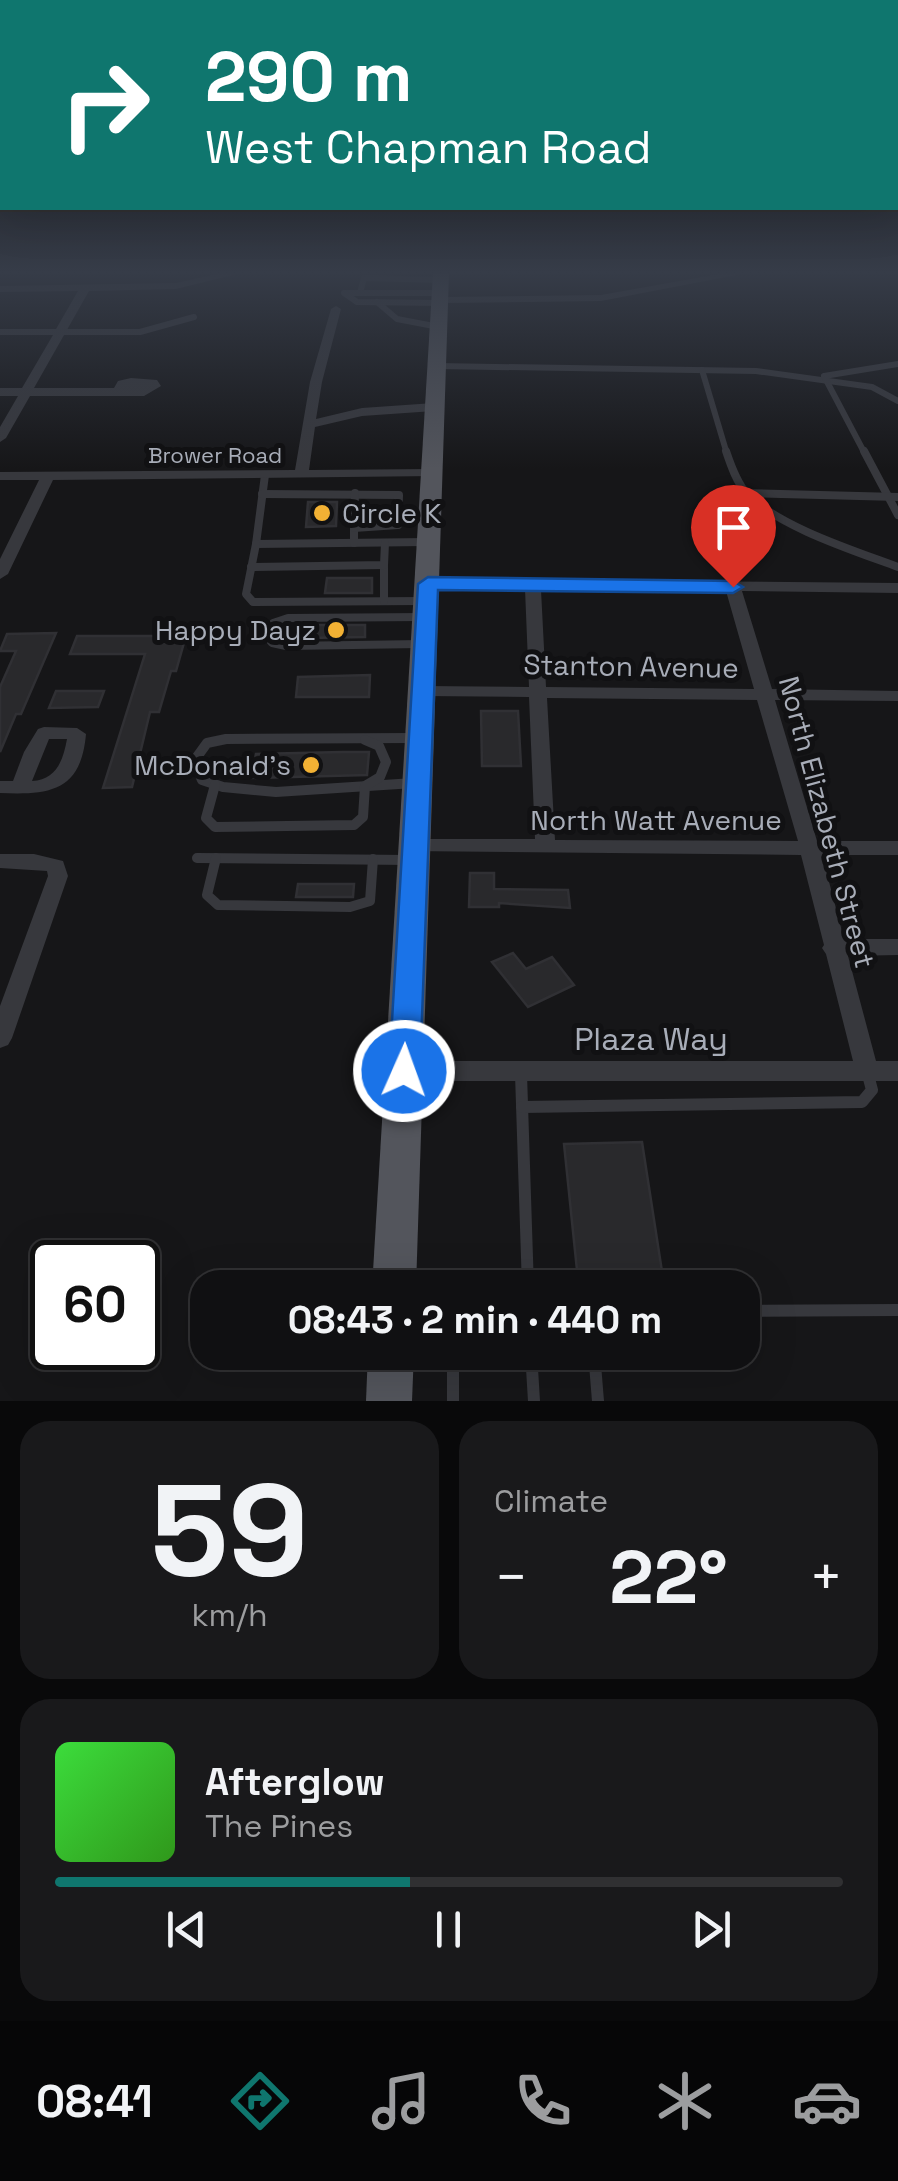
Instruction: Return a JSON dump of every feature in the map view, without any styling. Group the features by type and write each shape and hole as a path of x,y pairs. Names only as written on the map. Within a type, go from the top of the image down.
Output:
{"main road":[{"path":"395,1270 427,611 418,542 430,473 439,338"},
{"path":"389,1401 390,1370"}],"street":[{"path":"0,438 56,338"},
{"path":"301,475 308,425 329,338"},
{"path":"0,392 118,392"},
{"path":"308,425 371,411 434,407"},
{"name":"Brower Road","path":"0,476 430,473"},
{"path":"0,574 48,475"},
{"path":"533,585 545,847"},
{"path":"427,611 533,585 898,588"},
{"name":"North Elizabeth Street","path":"733,587 810,848 867,1071"},
{"name":"Stanton Avenue","path":"423,691 898,696"},
{"name":"North Watt Avenue","path":"414,853 545,847 898,848"},
{"path":"0,860 56,866 58,876 2,1029"},
{"path":"833,948 898,947"},
{"name":"Plaza Way","path":"404,1071 898,1071"}],"lane":[{"path":"824,376 898,364"},
{"path":"437,366 824,376 874,386 892,394 898,402"},
{"path":"702,370 746,493 764,507 898,567"},
{"path":"824,376 893,498 898,515"},
{"path":"266,475 247,597 268,603 384,602 427,611"},
{"path":"354,543 355,493"},
{"path":"746,493 893,498"},
{"path":"262,494 399,495 399,522 392,526 354,528"},
{"path":"392,526 418,542"},
{"path":"384,602 385,542"},
{"path":"256,544 418,542"},
{"path":"251,567 384,565"},
{"path":"427,611 286,646 266,636 274,623 288,618 427,611"},
{"path":"418,783 244,789 202,780 194,767 196,754 207,743 253,737 420,738"},
{"path":"356,738 379,746 386,758 380,777 366,786"},
{"path":"214,785 207,821 225,828 354,825 363,817 366,786"},
{"path":"197,858 374,860 414,853"},
{"path":"216,858 207,895 218,905 350,907 370,901 374,860"},
{"path":"521,1071 527,1270"},
{"path":"522,1107 862,1102 872,1090 867,1071"},
{"path":"760,1311 898,1310"},
{"path":"453,1370 453,1401"},
{"path":"532,1370 534,1401"},
{"path":"595,1370 598,1401"}],"building":[{"name":"Circle K","path":"308,502 337,502 336,526 306,527"},
{"path":"327,578 372,578 372,593 325,593"},
{"path":"308,625 365,625 365,637 307,638"},
{"path":"156,632 187,632 176,671 171,671 159,712 150,712 132,787 103,788 145,654 70,654 77,636 155,636"},
{"path":"56,633 0,752 0,687 16,651 0,651 7,634"},
{"path":"370,675 369,697 296,697 298,677"},
{"path":"56,691 104,691 98,707 49,708"},
{"path":"481,711 518,711 521,766 482,766"},
{"name":"McDonald's","path":"369,752 367,775 251,778 256,754"},
{"path":"470,873 494,873 494,889 568,890 570,908 499,903 499,907 469,907"},
{"path":"298,884 354,884 353,897 296,897"},
{"path":"513,953 526,969 552,957 574,985 528,1007 492,962"},
{"path":"642,1142 662,1270 577,1270 564,1144"}],"place":[{"name":"Circle K","path":"322,513"},
{"name":"Happy Dayz","path":"336,630"},
{"name":"McDonald's","path":"311,765"}],"route":[{"path":"404,1071 428,584 733,587"}]}
